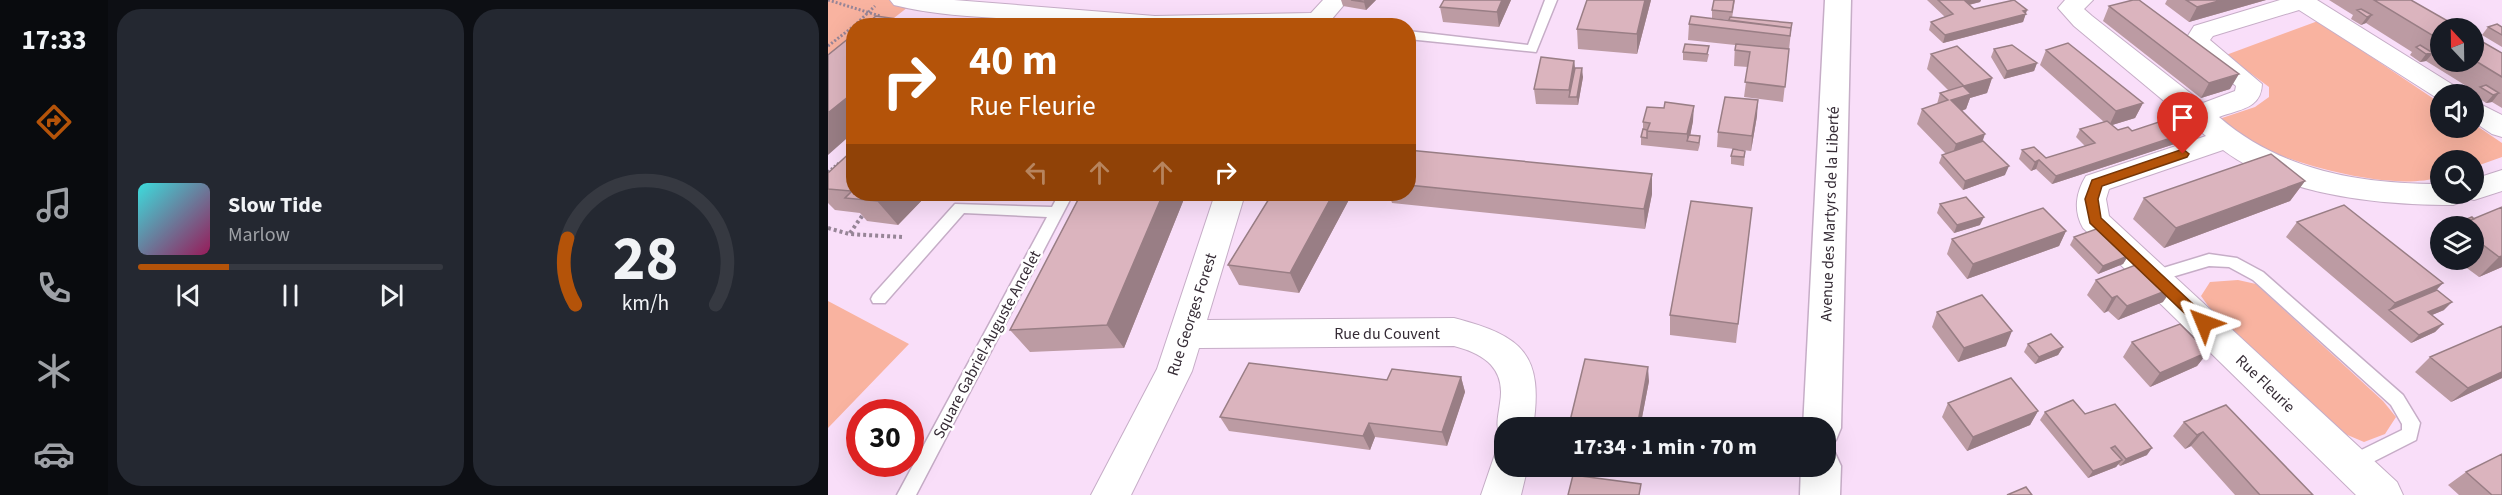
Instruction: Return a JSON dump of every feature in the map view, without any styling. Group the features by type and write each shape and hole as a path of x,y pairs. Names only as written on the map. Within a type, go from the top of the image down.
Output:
{"street":[{"path":"902,0 951,7 1030,5 1115,18"},
{"path":"1324,18 1336,0"},
{"name":"Avenue des Martyrs de la Liberté","path":"1822,417 1838,0"},
{"path":"2081,0 2070,8 2083,21 2200,114 2226,139 2261,160 2307,176 2356,188 2413,195 2430,195"},
{"path":"2200,114 2248,96 2249,84 2197,42 2203,31 2301,1 2433,84"},
{"path":"2484,116 2502,128"},
{"name":"Rue Fleurie","path":"2226,139 2096,183 2091,199 2094,219 2383,495"},
{"path":"2484,186 2502,180"},
{"name":"Rue Georges Forest","path":"1110,495 1174,371 1228,201"},
{"name":"Rue du Couvent","path":"1186,334 1454,332 1487,340 1506,353 1520,385 1516,417"},
{"path":"1501,495 1506,477"},
{"path":"1820,495 1821,477"}],"lane":[{"path":"1416,36 1532,49 1551,0"},
{"name":"Square Gabriel-Auguste Ancelet","path":"906,495 1062,201"},
{"path":"879,299 960,208 1056,212"},
{"path":"2155,276 2209,260 2232,262 2258,276 2397,400 2411,423 2409,434 2351,464"}],"path":[{"path":"862,18 881,0"},
{"path":"828,46 846,32"},
{"path":"828,172 845,158"},
{"path":"849,234 864,214"},
{"path":"828,228 849,234 932,239"}],"shaded area":[{"path":"828,0 917,0 894,18 846,18 846,58 828,72"},
{"path":"2318,21 2430,96 2430,138 2484,138 2484,131 2502,143 2502,157 2484,163 2484,150 2430,150 2430,179 2398,181 2347,175 2275,154 2242,137 2219,119 2255,107 2269,97 2269,87 2226,55"},
{"path":"2238,280 2256,284 2383,401 2396,417 2385,434 2364,442 2331,428 2214,314 2201,296 2210,282"},
{"path":"828,301 909,344 856,399 846,399 846,409 828,428"}],"building":[{"path":"1444,0 1502,0 1497,12 1440,7"},
{"path":"1587,0 1645,0 1637,34 1577,29"},
{"path":"1714,0 1734,0 1732,12 1712,10"},
{"path":"1938,0 1964,0 1974,9 2014,0 2027,10 2023,11 2026,14 1945,35 1931,22 1953,14"},
{"path":"2139,0 2239,74 2209,83 2109,6"},
{"path":"2186,0 2222,0 2197,7"},
{"path":"2374,0 2411,0 2442,18 2430,18 2430,34"},
{"path":"2361,9 2372,15 2367,17 2357,10"},
{"path":"1691,16 1791,28 1790,36 1689,24"},
{"path":"1730,17 1792,23 1791,28 1729,20"},
{"path":"2497,24 2502,27 2502,35 2488,27"},
{"path":"846,40 846,98 828,113 828,55"},
{"path":"2068,43 2143,103 2116,111 2046,50"},
{"path":"2484,43 2502,53 2502,77 2484,66"},
{"path":"1685,44 1709,46 1707,54 1683,52"},
{"path":"1736,44 1789,49 1785,87 1745,82 1750,52 1735,50"},
{"path":"2012,45 2037,63 2007,71 1994,49"},
{"path":"2420,45 2430,53 2426,54 2416,47"},
{"path":"1957,46 1992,78 1964,86 1931,54"},
{"path":"1541,57 1574,61 1569,90 1534,89"},
{"path":"1575,68 1582,68 1577,97 1569,97"},
{"path":"1963,86 1971,94 1951,100 1985,134 1956,144 1922,109 1948,100 1940,93"},
{"path":"2484,86 2499,93 2493,95 2484,89"},
{"path":"1725,97 1758,100 1752,136 1718,132"},
{"path":"1665,102 1694,106 1687,134 1647,131 1650,123 1643,122 1647,107 1664,108"},
{"path":"2177,116 2195,130 2056,176 2039,160 2035,162 2022,150 2034,147 2046,158 2095,143 2080,129 2107,121 2118,130 2128,127 2132,131"},
{"path":"1643,129 1647,130 1647,138 1641,137"},
{"path":"1689,135 1700,136 1699,143 1687,141"},
{"path":"1983,141 2009,166 1965,181 1942,155"},
{"path":"1733,149 1745,151 1744,157 1731,156"},
{"path":"1416,151 1652,174 1644,209 1416,186"},
{"path":"2271,154 2305,181 2176,228 2144,198"},
{"path":"846,156 846,190 828,189 828,173"},
{"path":"1966,197 1984,217 1957,225 1940,204"},
{"path":"1077,201 1160,201 1107,325 1010,330"},
{"path":"1268,201 1329,201 1290,273 1228,265"},
{"path":"1691,201 1752,208 1738,324 1670,315"},
{"path":"2344,205 2443,283 2395,303 2297,222"},
{"path":"2502,207 2502,256 2499,257 2484,246 2484,216 2480,216"},
{"path":"2043,208 2066,231 1973,264 1952,239"},
{"path":"2099,228 2128,256 2103,266 2074,237"},
{"path":"2146,261 2173,288 2127,306 2117,296 2112,298 2096,280"},
{"path":"2437,290 2452,302 2428,312 2443,324 2419,335 2389,310"},
{"path":"1982,295 2012,331 1964,348 1937,312"},
{"path":"2180,324 2208,352 2160,373 2132,342"},
{"path":"2502,326 2502,372 2468,388 2430,357"},
{"path":"2051,334 2063,347 2039,357 2028,344"},
{"path":"1585,359 1648,367 1639,417 1571,417"},
{"path":"1249,363 1387,380 1392,369 1461,377 1442,432 1369,423 1363,436 1220,417"},
{"path":"2011,378 2038,411 1973,437 1948,403"},
{"path":"2073,400 2085,414 2115,404 2152,448 2126,459 2115,446 2111,448 2122,460 2093,471 2045,412"},
{"path":"2226,405 2313,495 2260,495 2203,432 2197,435 2184,422"},
{"path":"2502,454 2502,495 2492,495 2466,472"},
{"path":"1572,477 1641,484 1639,495 1568,495"},
{"path":"2026,487 2032,495 2007,495"}],"route":[{"path":"2183,154 2096,183 2091,199 2094,219 2204,323"}]}
